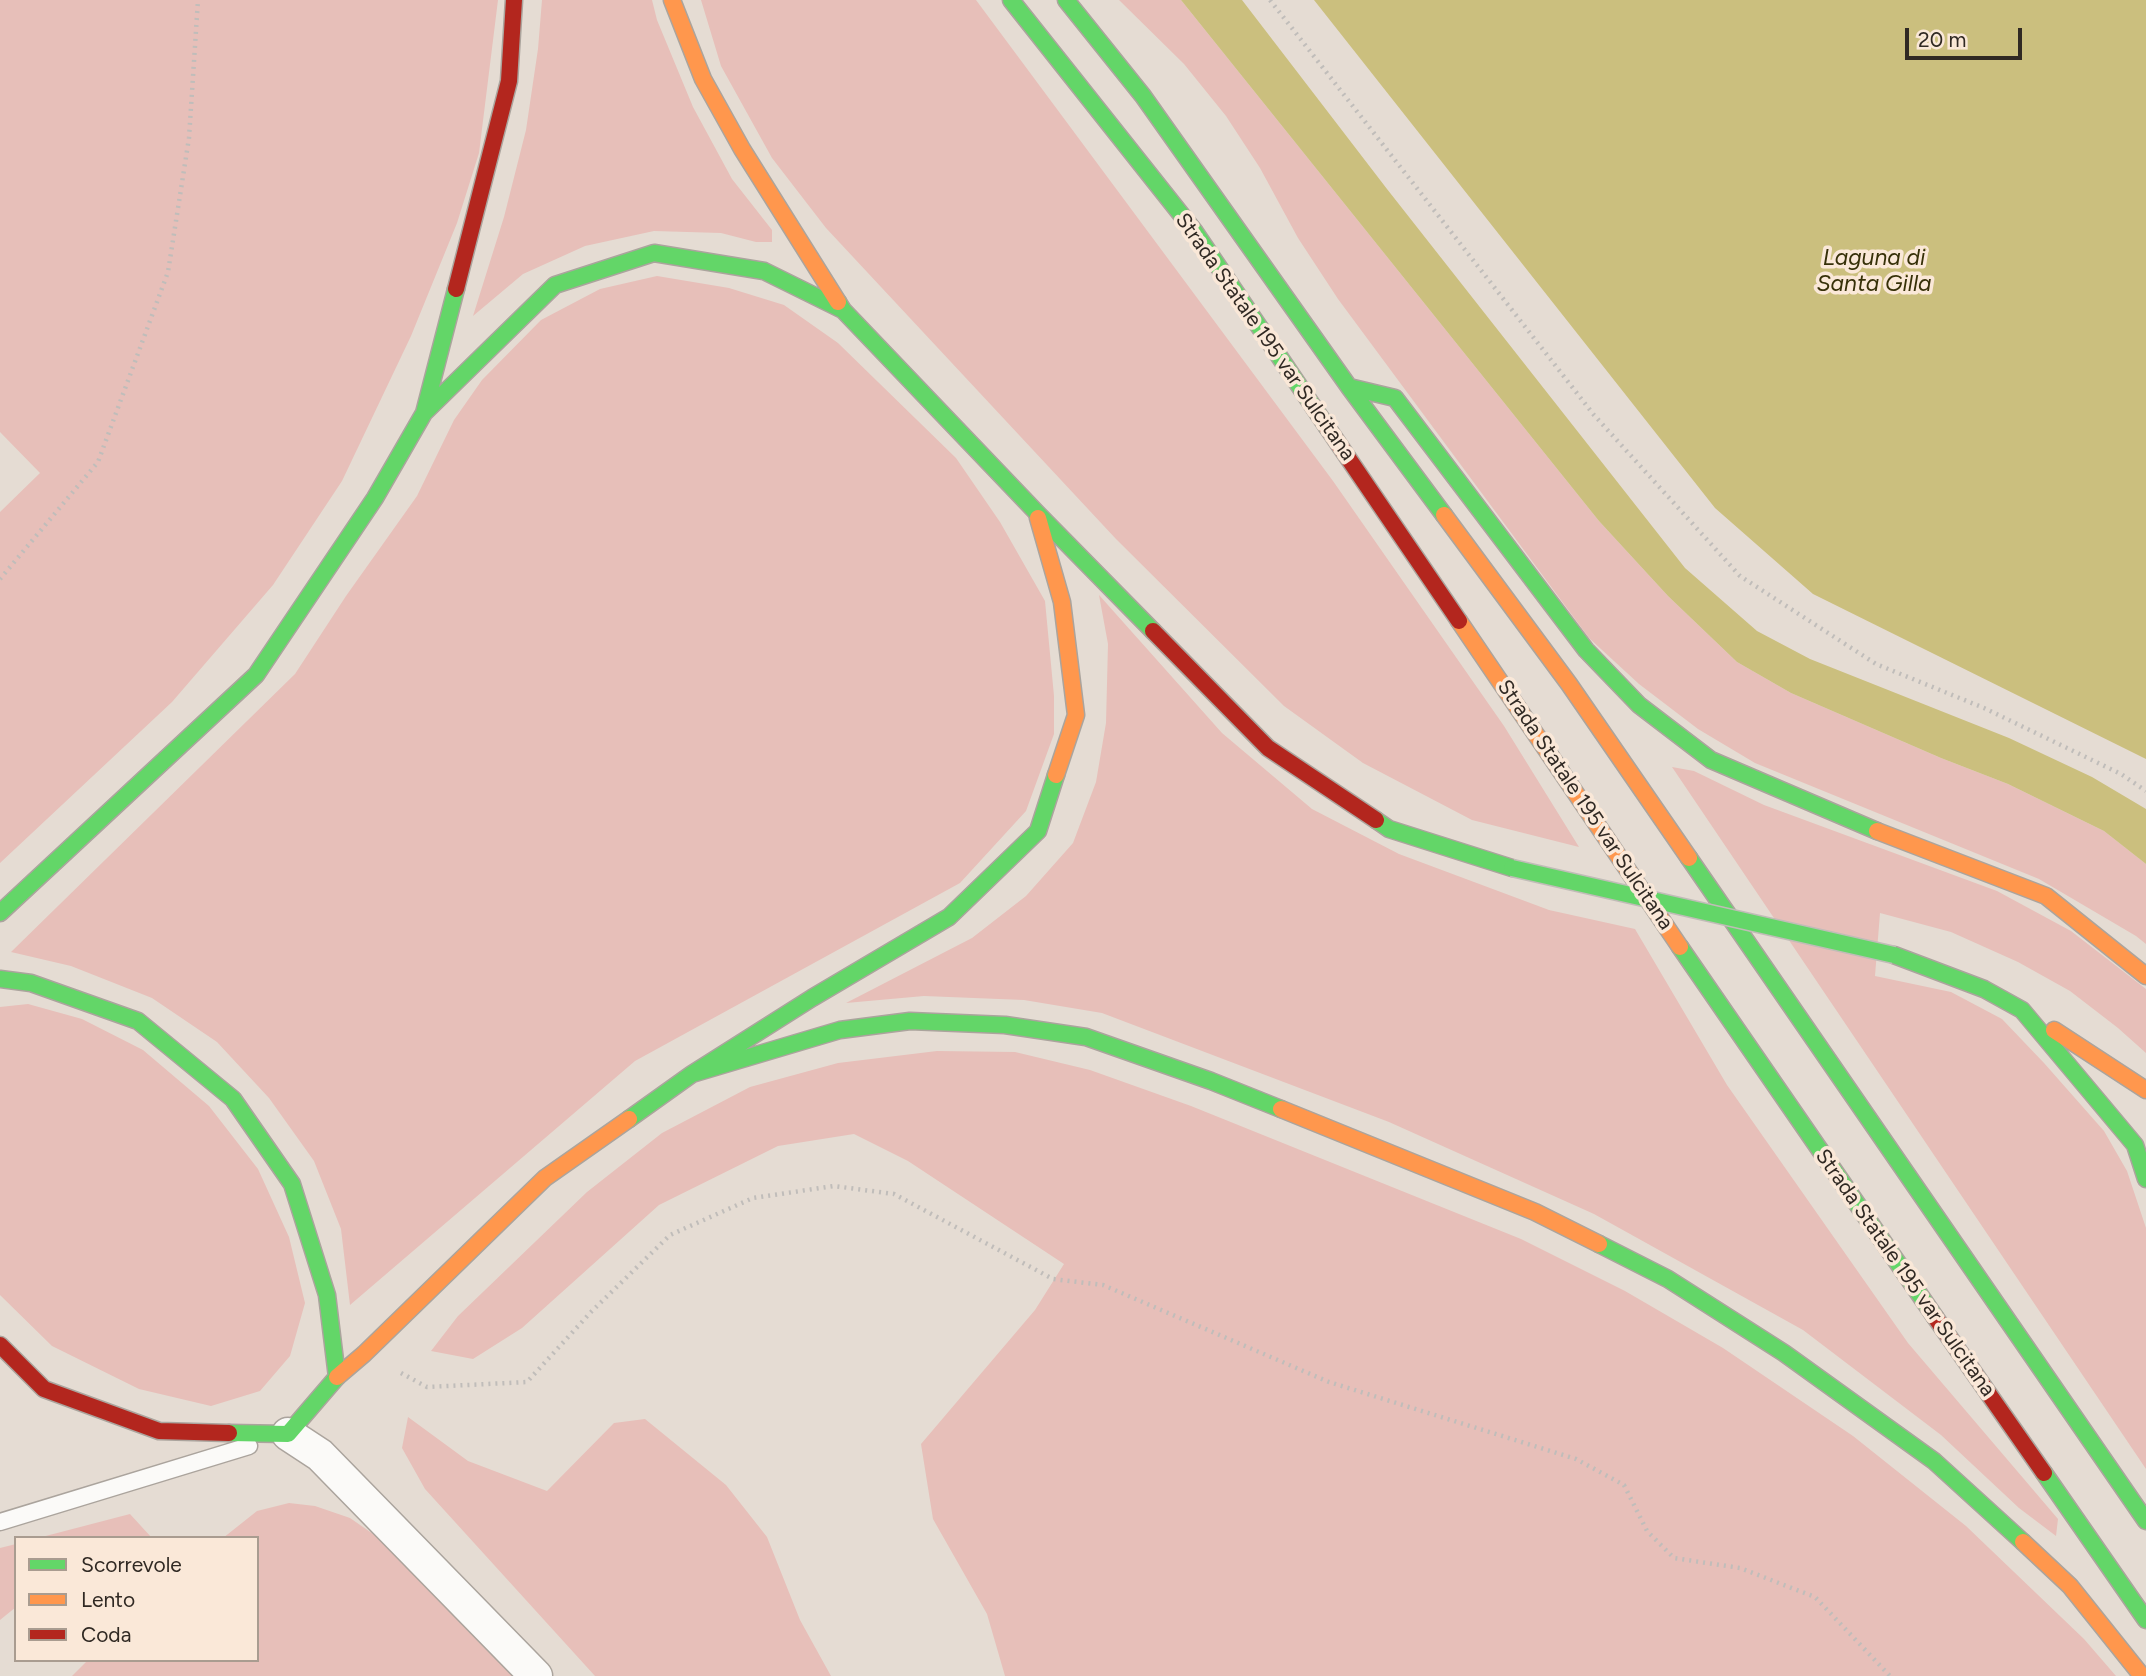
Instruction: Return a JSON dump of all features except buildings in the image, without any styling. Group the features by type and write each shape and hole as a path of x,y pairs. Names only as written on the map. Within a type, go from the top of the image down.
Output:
{"main road":[{"path":"0,913 256,675 375,498 424,413 509,81 514,0"},
{"path":"672,0 703,79 742,149 843,310 1037,513 1268,748 1389,829 1512,868 1894,955 1984,989 2022,1010 2146,1090"},
{"name":"Strada Statale 195 var Sulcitana","path":"1010,0 1195,232 1787,1104 2146,1620"},
{"name":"Strada Statale 195 var Sulcitana","path":"1066,0 1143,96 1349,387 1569,684 2146,1521"},
{"path":"424,413 555,285 654,254 764,271 843,310"},
{"path":"1349,387 1395,398 1586,650 1639,705 1711,760 1875,830 2046,896 2146,976"},
{"path":"0,1345 44,1389 159,1431 288,1434 337,1377 545,1178 692,1074 812,998 949,917 1038,831 1076,715 1062,602 1037,513"},
{"path":"0,979 31,983 138,1021 233,1099 292,1184 327,1295 337,1377"},
{"path":"2022,1010 2134,1145 2146,1178"},
{"path":"692,1074 840,1030 911,1021 1005,1025 1086,1037 1211,1081 1535,1212 1668,1279 1784,1353 1934,1461 2070,1586 2143,1676"}],"street":[{"path":"288,1434 320,1455 536,1676"}],"lane":[{"path":"0,1522 288,1434"}],"path":[{"path":"0,579 98,462 167,272 189,138 198,0"},
{"path":"1270,0 1594,415 1740,576 1876,664 1984,708 2121,774 2146,791"},
{"path":"364,1354 427,1387 527,1382 591,1312 670,1235 753,1198 834,1186 894,1194 1053,1279 1103,1285 1329,1382 1576,1459 1624,1485 1647,1531 1674,1558 1740,1568 1815,1597 1890,1676"}],"shaded area":[{"path":"0,0 498,0 479,153 457,223 411,336 342,481 273,585 172,702 0,863 0,512 40,473 0,432"},
{"path":"542,0 652,0 657,20 693,107 732,179 772,230 772,242 756,242 721,233 654,231 585,246 523,274 473,316 504,217 526,130"},
{"path":"701,0 976,0 1333,481 1504,726 1579,847 1472,820 1363,763 1284,706 1116,539 826,228 772,158 721,66"},
{"path":"1119,0 1181,0 1599,521 1668,596 1737,662 1791,693 2008,784 2104,831 2146,864 2146,944 2039,879 1755,763 1698,729 1639,684 1589,638 1338,299 1298,238 1260,168 1226,116 1184,64"},
{"path":"657,276 729,288 784,305 838,343 956,458 1000,522 1045,601 1054,696 1054,734 1026,811 960,883 635,1061 350,1305 341,1229 314,1161 269,1098 217,1042 152,998 71,966 11,952 295,674 417,496 454,420 482,380 541,320 600,289"},
{"path":"1099,595 1222,733 1312,809 1399,854 1549,910 1635,929 1727,1085 1908,1343 2058,1519 2056,1536 2019,1508 1941,1435 1803,1330 1594,1214 1389,1122 1102,1013 1024,1000 924,996 846,1003 972,938 1026,896 1073,843 1096,782 1106,723 1108,644"},
{"path":"1672,767 1694,771 1764,805 1997,891 2071,931 2146,989 2146,1053 2070,991 2018,962 1951,932 1880,913 1875,976 1951,992 2002,1019 2104,1131 2127,1171 2146,1228 2146,1469"},
{"path":"28,1004 82,1019 143,1050 209,1106 258,1169 289,1237 305,1303 290,1356 260,1391 211,1406 139,1389 52,1346 0,1295 0,1007"},
{"path":"937,1051 1015,1052 1090,1070 1191,1106 1521,1239 1625,1291 1723,1348 1853,1436 1966,1526 2084,1639 2116,1676 1005,1676 987,1614 933,1519 921,1444 1035,1310 1064,1264 908,1161 854,1134 778,1146 659,1205 522,1328 473,1359 431,1351 458,1316 587,1192 662,1133 750,1087 838,1063"},
{"path":"408,1417 468,1461 547,1491 614,1423 645,1419 726,1485 767,1537 800,1620 831,1676 595,1676 425,1489 402,1448"},
{"path":"289,1503 315,1506 350,1518 376,1536 517,1676 72,1676 86,1662 259,1662 259,1536 226,1536 257,1511"},
{"path":"130,1514 150,1536 46,1536"},
{"path":"14,1544 14,1609 0,1620 0,1548"}],"water":[{"path":"1181,0 1242,0 1685,568 1757,631 1810,659 2009,738 2092,777 2146,809 2146,864 2104,831 2008,784 1791,693 1737,662 1668,596 1599,521"},
{"name":"Laguna di Santa Gilla","path":"1314,0 2146,0 2146,759 1813,594 1715,508"}],"traffic: fast":[{"path":"1011,0 1195,232 1327,427"},
{"path":"1066,0 1143,96 1349,387 1444,515"},
{"path":"424,413 555,285 654,253 764,271 843,310"},
{"path":"0,913 256,675 375,498 424,413 456,289"},
{"path":"838,302 1037,513 1153,631"},
{"path":"1349,387 1395,398 1586,650 1639,705 1711,760 1877,831"},
{"path":"629,1119 692,1074 812,998 949,917 1038,831 1056,775"},
{"path":"1376,820 1389,829 1512,868"},
{"path":"1689,858 2146,1521"},
{"path":"1512,868 1894,955"},
{"path":"1680,947 1935,1317"},
{"path":"1894,955 1984,989 2022,1010 2135,1145 2146,1179"},
{"path":"0,979 31,983 138,1021 233,1099 292,1184 327,1295 337,1377 288,1434 229,1433"},
{"path":"692,1074 840,1030 910,1021 1005,1025 1086,1037 1281,1109"},
{"path":"1599,1244 1668,1279 1784,1353 1934,1461 2023,1542"},
{"path":"2044,1473 2146,1620"}],"traffic: slow":[{"path":"672,0 703,79 742,149 838,302"},
{"path":"1444,515 1569,684 1689,858"},
{"path":"1038,518 1062,602 1076,715 1056,775"},
{"path":"1459,621 1680,947"},
{"path":"1877,831 2046,896 2146,976"},
{"path":"2054,1030 2146,1090"},
{"path":"1281,1109 1535,1212 1599,1244"},
{"path":"337,1377 545,1178 629,1119"},
{"path":"2023,1542 2070,1586 2142,1676"}],"traffic: jam":[{"path":"456,289 509,81 514,0"},
{"path":"1327,427 1459,621"},
{"path":"1153,631 1268,748 1376,820"},
{"path":"1935,1317 2044,1473"},
{"path":"0,1345 44,1389 159,1431 229,1433"}]}
